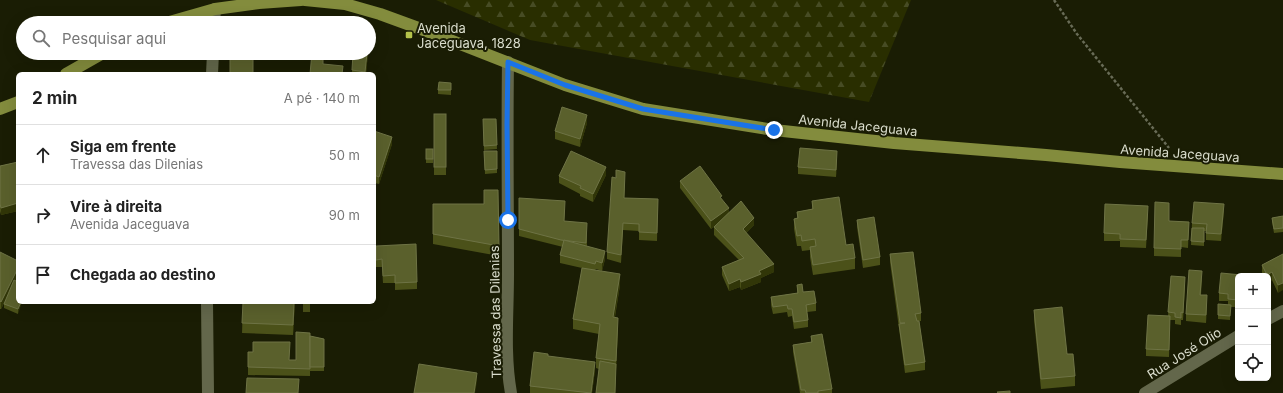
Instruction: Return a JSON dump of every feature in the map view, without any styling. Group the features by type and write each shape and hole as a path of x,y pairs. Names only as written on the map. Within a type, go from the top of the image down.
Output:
{"main road":[{"path":"190,16 215,9 259,3 301,0"},
{"name":"Avenida Jaceguava","path":"305,0 345,4 380,14 565,85 643,109 774,130 894,143 1283,174"},
{"path":"70,72 91,60"},
{"path":"0,109 16,103"}],"street":[{"path":"214,16 215,9"},
{"path":"212,72 213,60"},
{"name":"Travessa das Dilenias","path":"508,62 507,366 512,393"},
{"path":"207,304 208,393"},
{"path":"1271,317 1283,311"},
{"name":"Rua José Olio","path":"1145,393 1235,338"}],"path":[{"path":"1054,0 1077,34 1184,167"}],"green space":[{"path":"436,0 911,0 869,102 530,40"}],"building":[{"path":"230,60 253,60 253,72 230,72"},
{"path":"311,60 323,60 323,64 343,66 342,72 310,72"},
{"path":"353,60 366,60 365,72 352,70"},
{"path":"439,82 451,83 451,90 438,90"},
{"path":"562,107 587,115 580,139 555,131"},
{"path":"434,114 446,114 446,167 434,167"},
{"path":"483,119 496,119 497,145 484,146"},
{"path":"376,132 392,137 379,177 376,176"},
{"path":"800,148 837,151 836,170 798,167"},
{"path":"426,149 433,149 433,159 426,159"},
{"path":"484,151 497,151 497,169 485,170"},
{"path":"571,151 606,167 593,194 580,188 581,186 559,176"},
{"path":"16,162 16,204 1,208 0,204 0,166"},
{"path":"700,166 729,208 711,221 680,181"},
{"path":"616,170 625,172 624,198 658,199 657,233 639,232 639,224 623,223 621,255 607,252 612,177 616,178"},
{"path":"484,190 498,190 499,246 433,234 433,204 484,204"},
{"path":"839,197 846,245 853,244 855,258 813,265 810,247 816,246 815,239 802,241 801,235 797,236 794,219 798,218 797,212 813,209 812,201"},
{"path":"519,198 565,201 564,221 587,223 586,243 561,240 519,229"},
{"path":"741,201 754,218 743,229 774,264 759,271 761,274 741,282 740,279 729,284 722,267 744,258 714,227"},
{"path":"1155,202 1169,203 1169,221 1189,222 1188,240 1181,240 1181,249 1154,248"},
{"path":"1194,202 1224,204 1221,234 1206,233 1207,224 1192,223"},
{"path":"1105,204 1148,206 1146,240 1120,239 1120,234 1104,233"},
{"path":"1283,216 1283,228 1274,229 1272,218"},
{"path":"874,217 880,257 863,260 857,220"},
{"path":"1192,228 1204,228 1204,242 1191,241"},
{"path":"564,240 605,251 602,263 596,261 595,264 560,255"},
{"path":"416,244 417,282 395,283 395,275 383,276 382,259 376,260 376,246"},
{"path":"0,252 16,260 16,272 1,302"},
{"path":"913,252 921,313 915,314 917,321 919,321 925,362 905,365 899,324 905,323 900,323 890,254"},
{"path":"1283,254 1283,283 1278,285 1272,272 1266,273 1262,265"},
{"path":"582,268 620,274 613,317 618,318 616,361 596,358 600,324 573,319"},
{"path":"1189,270 1202,271 1200,295 1207,295 1206,315 1186,314"},
{"path":"1221,273 1235,274 1235,300 1228,299 1228,294 1219,293"},
{"path":"1171,276 1185,277 1183,313 1181,312 1181,318 1175,317 1175,313 1168,312"},
{"path":"14,280 16,281 16,304 20,304 18,309 4,304"},
{"path":"802,284 803,292 814,291 816,303 806,305 808,320 794,322 792,309 788,309 787,305 773,307 771,297 798,293 797,285"},
{"path":"243,304 294,304 293,325 242,323"},
{"path":"1218,304 1231,305 1230,316 1218,315"},
{"path":"1062,307 1067,354 1073,354 1075,376 1041,379 1034,310"},
{"path":"1148,315 1170,316 1169,350 1146,349"},
{"path":"296,332 310,333 310,369 248,367 248,352 253,352 253,342 290,342 289,360 296,360"},
{"path":"822,334 832,389 818,391 818,393 806,393 805,390 801,390 793,345 812,342 811,336"},
{"path":"310,336 324,339 324,367 310,367"},
{"path":"534,352 548,354 548,356 595,362 591,393 530,386"},
{"path":"600,361 616,364 615,393 596,393"},
{"path":"419,364 477,373 474,393 414,393"},
{"path":"247,378 299,379 298,393 246,393"},
{"path":"1010,391 1010,393 997,392"}],"place":[{"name":"Avenida Jaceguava, 1828","path":"409,35"}],"route":[{"path":"508,220 508,62 565,85 643,109 774,130"}]}
